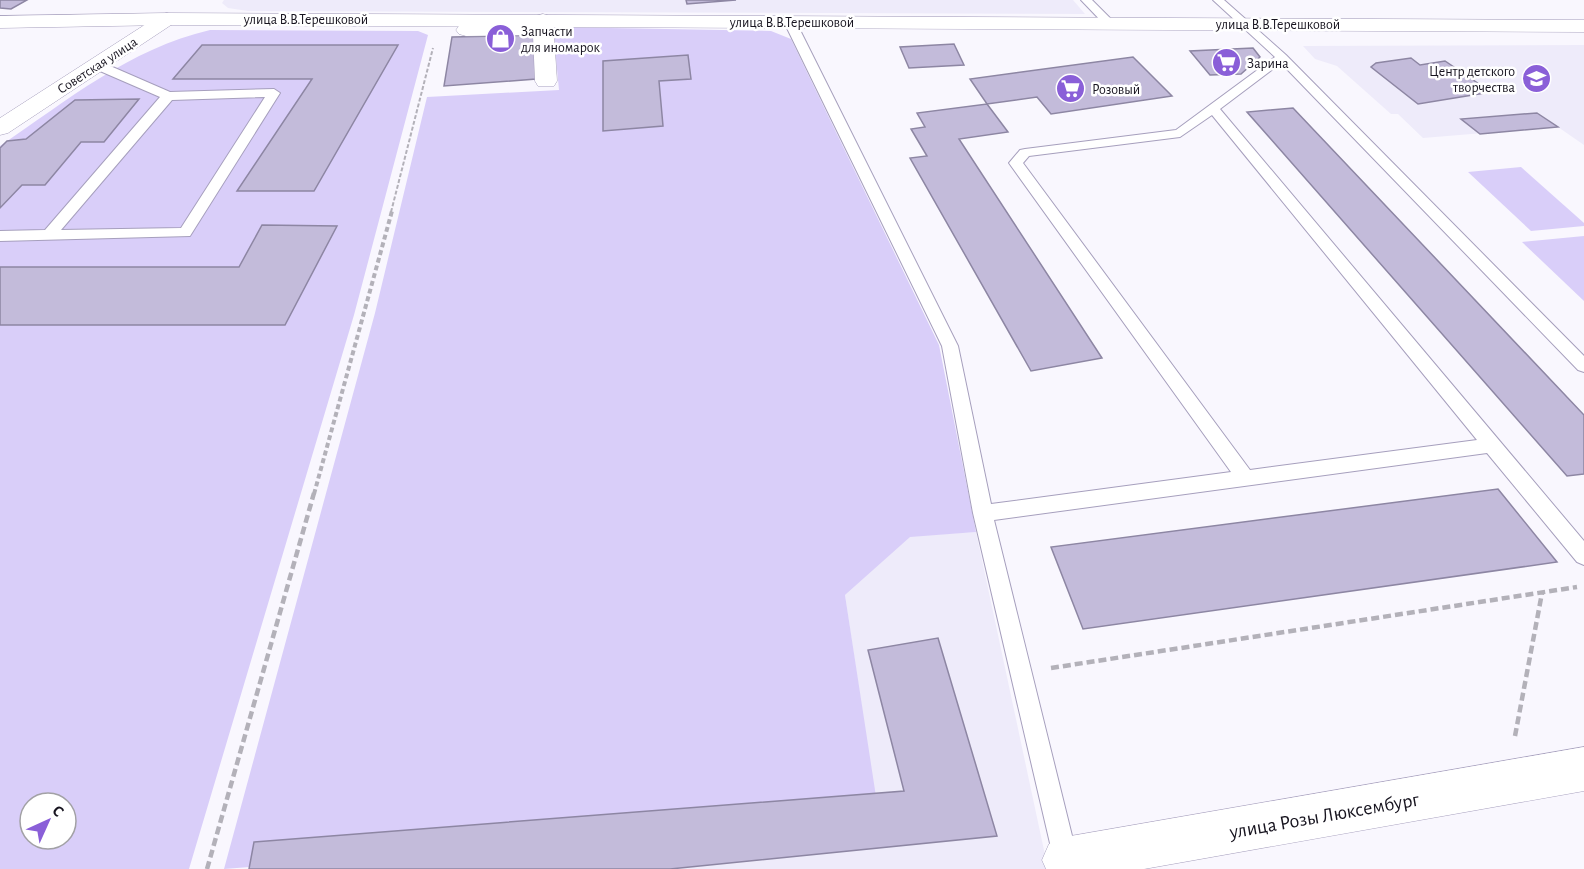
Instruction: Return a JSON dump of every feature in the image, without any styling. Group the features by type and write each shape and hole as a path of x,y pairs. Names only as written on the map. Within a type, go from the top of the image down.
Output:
{"street":[{"name":"Советская улица","path":"0,128 194,0"},
{"name":"улица В.В.Терешковой","path":"0,22 167,19 440,19 543,25 790,22 1584,26"},
{"path":"466,30 543,25 546,81"},
{"name":"улица Розы Люксембург","path":"1065,860 1584,770"}],"lane":[{"path":"1086,0 1109,23"},
{"path":"1218,0 1282,57 1584,366"},
{"path":"790,22 950,346 983,513 1065,860"},
{"path":"1245,477 1016,163 1025,153 1180,133 1282,57"},
{"path":"0,236 185,233 274,93 168,96 97,65"},
{"path":"49,235 168,96"},
{"path":"1212,108 1584,556"},
{"path":"983,513 1492,445"}],"path":[{"path":"207,869 365,315 440,19"},
{"path":"1021,672 1584,586"},
{"path":"1506,783 1542,593"}],"shaded area":[{"path":"224,0 1073,0 1085,14 248,11 228,8 222,3"},
{"path":"553,27 771,31 791,39 939,345 976,532 910,537 845,595 879,816 224,869 375,313 427,97 559,90"},
{"path":"210,30 418,31 428,35 354,315 189,869 0,869 0,146 100,78 153,50"},
{"path":"1584,45 1584,145 1558,127 1423,138 1398,114 1391,114 1337,66 1315,59 1303,46"},
{"path":"1521,167 1584,223 1584,226 1531,231 1468,172"},
{"path":"1584,236 1584,301 1522,242"},
{"path":"976,532 1048,869 243,869 878,816 845,595 910,536"}],"building":[{"path":"0,0 27,0 11,9 0,8"},
{"path":"686,0 736,0 687,4"},
{"path":"537,35 536,79 444,86 452,37"},
{"path":"954,44 964,65 909,68 900,47"},
{"path":"202,45 398,45 314,191 237,191 312,79 173,79"},
{"name":"Зарина","path":"1253,48 1260,57 1241,74 1210,75 1190,51"},
{"path":"688,55 691,79 659,81 663,126 603,131 603,61"},
{"name":"Розовый","path":"1133,57 1172,96 1051,114 1037,97 987,104 970,79"},
{"path":"1411,58 1420,65 1445,61 1491,92 1418,104 1371,67 1376,63"},
{"path":"139,99 104,142 81,142 45,185 22,185 0,208 0,148 7,141 26,139 75,100"},
{"path":"987,104 1008,132 959,139 1102,358 1031,371 910,158 927,156 911,129 925,127 917,113"},
{"path":"1293,108 1584,415 1584,474 1567,476 1247,112"},
{"path":"1537,113 1558,127 1480,134 1461,119"},
{"path":"262,225 337,226 285,325 0,325 0,267 239,267"},
{"path":"1498,489 1557,562 1083,629 1051,547"},
{"path":"938,638 997,836 670,869 249,869 254,842 904,791 868,650"}],"place":[{"name":"Запчасти для иномарок","path":"500,39"},
{"name":"Зарина","path":"1226,63"},
{"name":"Центр детского творчества","path":"1536,79"},
{"name":"Розовый","path":"1071,89"}]}
